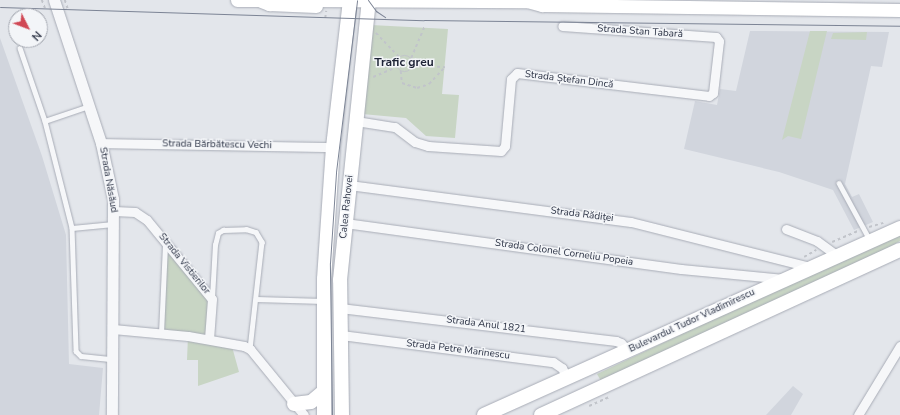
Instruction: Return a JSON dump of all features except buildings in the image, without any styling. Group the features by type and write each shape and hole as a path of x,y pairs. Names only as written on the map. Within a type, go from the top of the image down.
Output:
{"main road":[{"path":"237,0 262,0 269,4 369,3 527,9 542,5 900,10"},
{"path":"307,0 350,3"},
{"path":"882,10 900,0"},
{"name":"Calea Rahovei","path":"324,415 323,301 333,147 350,3"},
{"name":"Calea Rahovei","path":"342,415 340,308 345,223 369,3"},
{"name":"Bulevardul Tudor Vladimirescu","path":"484,415 787,277 900,228"},
{"path":"542,415 900,250"},
{"path":"589,368 598,388"},
{"path":"294,404 311,402 324,391"}],"street":[{"name":"Strada Năsăud","path":"54,0 101,143 114,211 112,415"},
{"name":"Strada Stan Tabară","path":"562,26 718,39 712,95"},
{"name":"Strada Ștefan Dincă","path":"356,121 395,127 415,142 428,146 501,150 505,146 511,79 517,74 712,95"},
{"name":"Strada Bărbătescu Vechi","path":"101,143 333,147"},
{"name":"Strada Rădiței","path":"349,185 631,222 810,267"},
{"name":"Strada Vistierilor","path":"114,211 130,211 141,215 165,240 212,299 209,339"},
{"name":"Strada Colonel Corneliu Popeia","path":"345,223 681,269 755,276 787,277"},
{"path":"786,229 817,241 836,255"},
{"path":"787,277 794,267 789,261"},
{"path":"755,276 762,284 757,291"},
{"name":"Strada Anul 1821","path":"340,308 616,341 621,342 627,350"},
{"path":"113,329 161,332 209,339 250,349 304,415"},
{"name":"Strada Petre Marinescu","path":"341,335 553,362 562,368 567,378"},
{"path":"858,415 900,346"}],"lane":[{"path":"20,48 45,121 72,228 76,351 81,356 113,360"},
{"path":"45,121 89,106"},
{"path":"839,184 870,240"},
{"path":"72,228 114,224"},
{"path":"212,299 216,238 223,230 246,229 256,232 262,242 250,349"},
{"path":"161,332 165,240"},
{"path":"256,299 323,301"}],"path":[{"path":"42,0 46,8"},
{"path":"65,0 68,9"},
{"path":"401,71 408,71 412,65 410,58 424,27"},
{"path":"365,34 375,31 400,58"},
{"path":"400,58 405,56 410,58"},
{"path":"372,77 397,66 400,58"},
{"path":"397,66 401,71 402,84 416,88 429,84 445,67 412,65"}],"shaded area":[{"path":"750,31 889,32 882,67 871,66 845,184 852,197 859,194 873,222 854,230 833,190 779,172 684,149 695,101 717,105 720,89 736,91"},
{"path":"0,38 42,156 66,235 69,364 103,368 99,415 0,415"},
{"path":"793,386 803,394 791,415 766,415"}],"green space":[{"path":"371,25 448,29 442,94 459,95 455,138 426,136 406,118 362,114"},
{"path":"810,31 827,31 801,139 788,136 782,140"},
{"path":"867,32 866,40 831,39 833,33"},
{"path":"900,235 900,241 885,250 601,381 597,374 760,297"},
{"path":"165,241 212,299 209,338 231,343 239,372 198,386 198,360 187,360 188,336 161,333"}],"tram line":[{"path":"332,415 330,263 336,172 357,0"},
{"path":"368,0 376,11 385,17"},
{"path":"0,7 424,20 900,26"}],"district":[{"name":"Trafic greu","path":"404,63"}]}
